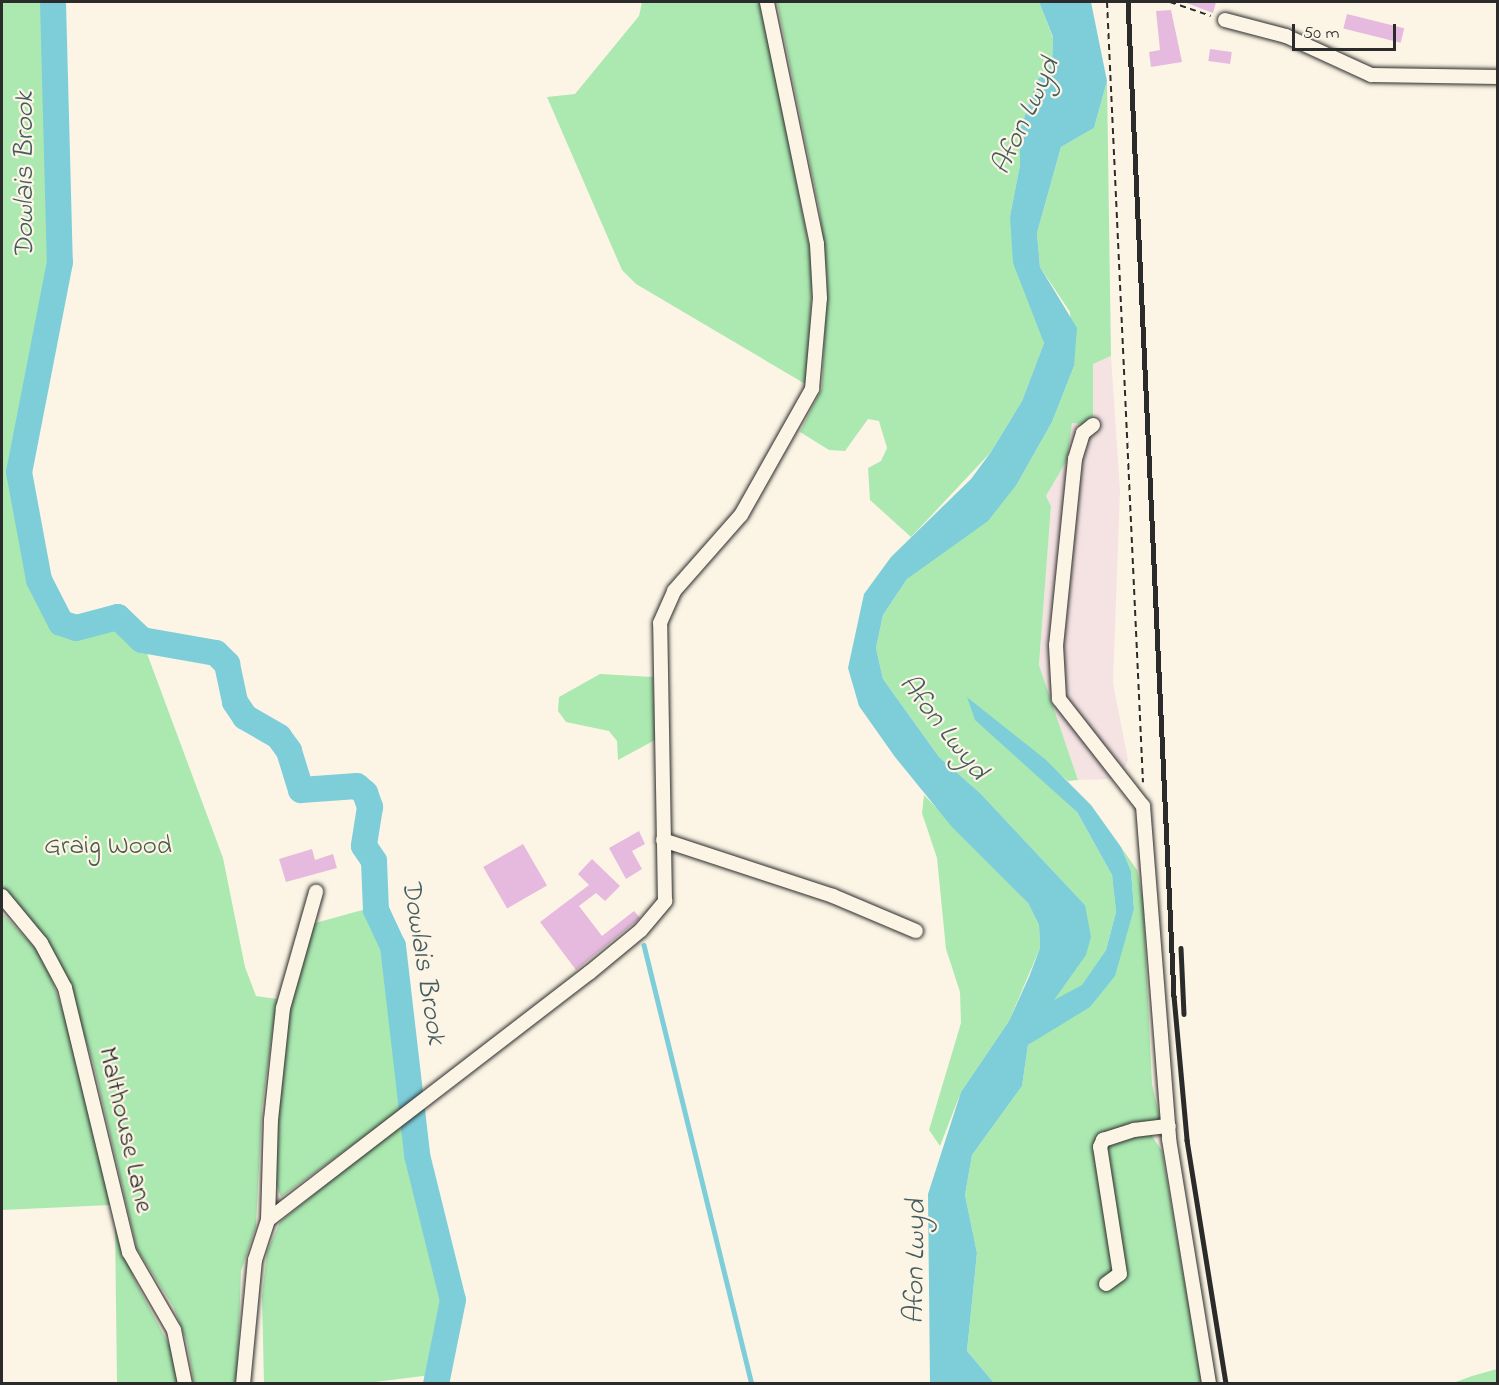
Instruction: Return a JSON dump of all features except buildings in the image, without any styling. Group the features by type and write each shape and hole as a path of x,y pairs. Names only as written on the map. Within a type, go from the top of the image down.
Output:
{"street":[{"path":"268,1220 403,1117 657,914 665,901 659,653 666,605 741,515 812,389 820,298 817,244 767,2"},
{"path":"1226,20 1286,36 1371,75 1497,77"},
{"path":"1093,425 1083,433 1075,459 1056,645 1059,699 1143,806 1169,1126 1209,1383"},
{"path":"663,840 833,896 916,931"},
{"path":"243,1383 255,1260 268,1220 271,1120 283,1008 316,892"},
{"name":"Malthouse Lane","path":"2,896 41,943 64,988 129,1252 174,1330 185,1383"},
{"path":"1106,1284 1120,1274 1100,1147 1103,1140 1134,1130 1169,1126"}],"path":[{"path":"1107,2 1143,806"},
{"path":"1170,2 1226,20"}],"shaded area":[{"path":"1111,356 1120,491 1113,683 1128,760 1121,775 1112,779 1078,780 1039,665 1051,506 1046,496 1067,460 1072,423 1093,425 1093,364"}],"green space":[{"name":"Graig Wood","path":"2,2 53,2 57,20 60,262 19,472 39,580 61,623 76,628 118,617 142,640 223,858 245,967 256,996 277,999 262,1107 256,1226 241,1271 237,1383 194,1383 187,1342 173,1306 137,1249 93,1062 58,958 2,887"},
{"path":"642,2 761,2 813,267 807,385 636,284 622,270 547,97 575,94 639,16"},
{"path":"777,2 1039,2 1053,38 1052,64 1037,80 1020,130 1020,165 1010,216 1044,343 1022,401 991,452 911,537 870,500 868,468 881,461 887,448 879,421 868,419 845,451 829,450 800,432 822,388 827,278 820,213"},
{"path":"1107,81 1111,356 1093,364 1093,425 1072,423 1067,460 1046,496 1051,506 1039,665 1078,780 1068,781 967,697 1077,812 1112,875 1116,912 1106,950 1082,986 1053,1001 1085,905 980,793 939,757 883,679 876,648 883,615 907,579 1017,484 1052,422 1074,366 1070,312 1040,267 1037,233 1061,147 1094,128"},
{"path":"600,674 653,677 655,740 618,760 617,741 609,731 566,722 558,711 559,697"},
{"path":"924,795 1028,903 1039,925 1040,948 1009,1021 961,1092 940,1146 929,1130 961,1023 960,992 946,949 937,858 922,813"},
{"path":"1121,847 1137,870 1143,898 1152,1084 1160,1120 1152,1136 1162,1151 1202,1383 994,1383 967,1351 977,1253 965,1195 972,1155 1022,1086 1028,1045 1058,1025 1125,937 1134,909 1131,871"},
{"path":"377,906 393,946 409,1104 281,1197 274,1179 277,1111 293,978 308,925"},
{"path":"2,913 37,950 50,975 75,1044 111,1205 2,1210"},
{"path":"412,1115 453,1300 439,1374 359,1384 264,1384 262,1296 267,1252 280,1222"},
{"path":"115,1225 135,1281 175,1356 178,1383 117,1383"},
{"path":"1497,1369 1497,1383 1453,1383 1472,1376"}],"water":[{"name":"Afon Lwyd","path":"1039,2 1091,2 1107,81 1094,128 1061,147 1037,233 1040,267 1077,328 1074,366 1052,422 1017,484 988,521 907,579 883,615 876,648 883,679 939,757 980,793 1085,905 1091,937 1086,955 1054,1000 1082,985 1106,950 1116,912 1112,875 1077,812 975,720 967,697 1046,760 1091,805 1121,847 1131,871 1134,909 1115,976 1090,1007 1028,1045 1022,1086 972,1155 965,1195 977,1253 967,1351 994,1383 930,1383 928,1194 961,1092 1009,1021 1029,977 1040,948 1039,925 1028,903 952,827 895,757 859,706 848,668 864,594 891,557 971,479 991,452 1022,401 1044,343 1013,263 1010,216 1020,165 1020,130 1037,80 1052,64 1053,37"}],"waterway":[{"name":"Dowlais Brook","path":"53,2 60,262 19,472 39,580 61,623 76,628 118,617 142,640 216,653 227,664 235,702 245,717 279,737 289,751 301,790 357,786 365,793 370,807 364,846 374,861 376,910 393,946 417,1155 453,1300 436,1384"},
{"path":"644,945 752,1384"}],"railway":[{"path":"1128,2 1174,996 1187,1140 1226,1384"},
{"path":"1181,948 1184,1014"}]}
